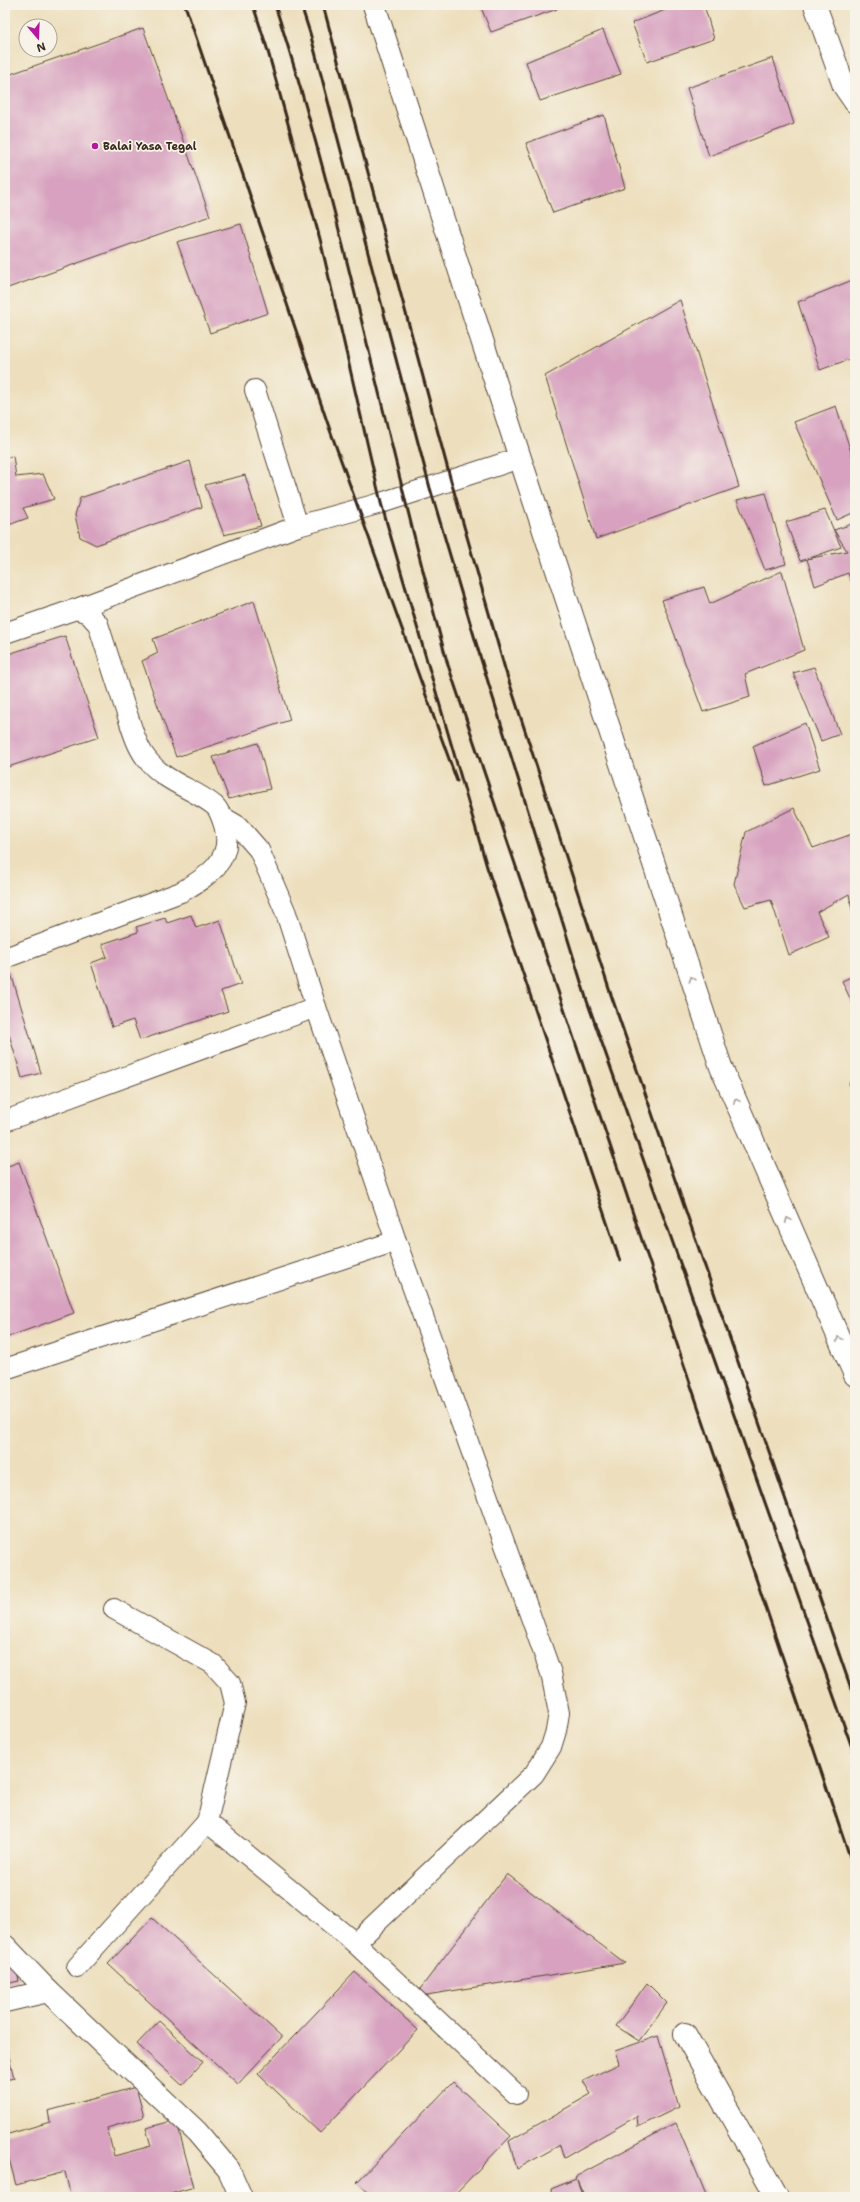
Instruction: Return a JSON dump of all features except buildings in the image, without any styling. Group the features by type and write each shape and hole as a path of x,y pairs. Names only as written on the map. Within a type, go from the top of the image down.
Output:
{"street":[{"path":"374,5 520,458 721,1067 855,1375"},
{"path":"815,5 844,86 855,102"},
{"path":"5,1946 48,1991 197,2132 230,2170 241,2197"},
{"path":"5,2001 48,1991"},
{"path":"685,2034 771,2195"}],"lane":[{"path":"255,390 298,526"},
{"path":"5,633 76,609 298,526 430,488 520,458"},
{"path":"5,958 181,892 205,878 218,865 225,850 227,834 221,816 216,807 163,776 145,757 135,736 98,624 88,613 76,609"},
{"path":"221,816 238,826 259,850 286,913 316,1007 396,1241 552,1673 559,1713 551,1748 534,1774 355,1943"},
{"path":"5,1121 316,1007"},
{"path":"5,1369 396,1241"},
{"path":"77,1967 207,1822 235,1703 230,1683 213,1664 114,1609"},
{"path":"207,1822 355,1943 516,2094"}],"railway":[{"path":"185,5 330,430 457,781"},
{"path":"253,5 267,48 320,239 381,503 487,867 620,1261"},
{"path":"275,5 323,169 405,500 448,665 855,1872"},
{"path":"301,5 310,33 430,488 480,656 587,1001 855,1756"},
{"path":"323,5 451,481 505,669 609,989 855,1700"}],"place":[{"name":"Balai Yasa Tegal","path":"95,146"}]}
